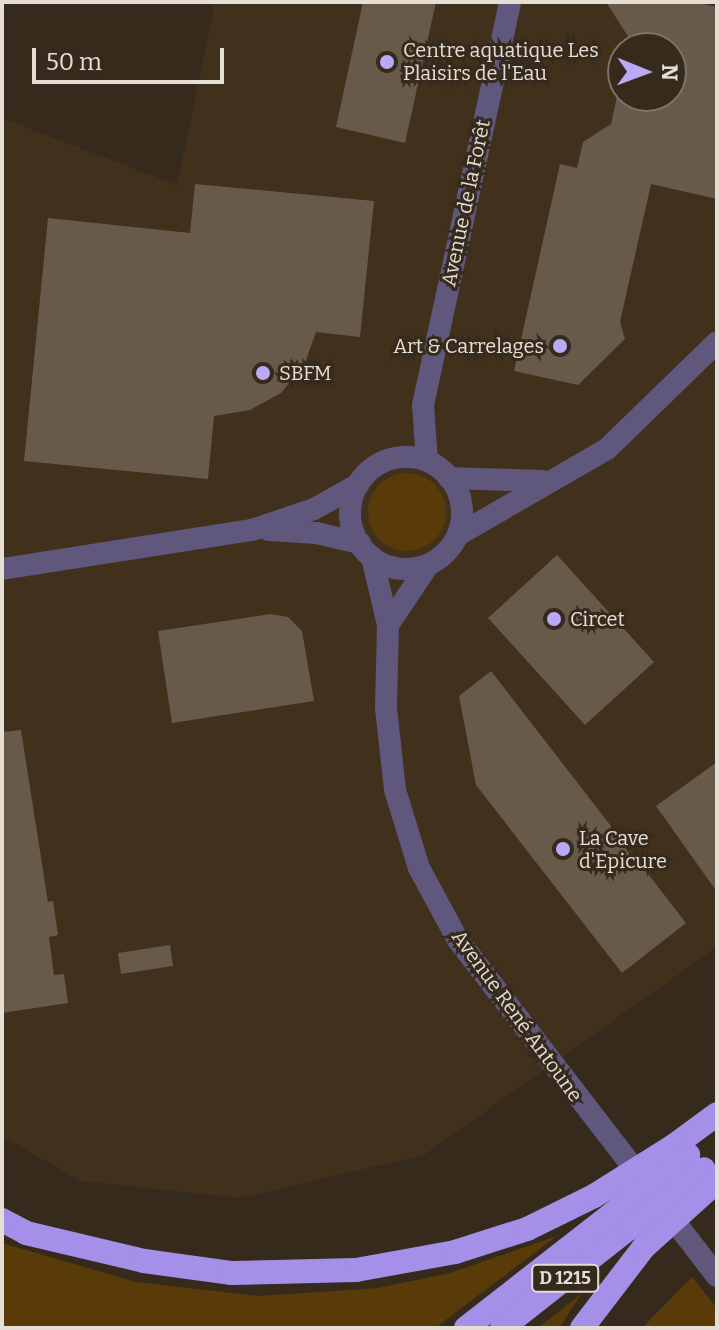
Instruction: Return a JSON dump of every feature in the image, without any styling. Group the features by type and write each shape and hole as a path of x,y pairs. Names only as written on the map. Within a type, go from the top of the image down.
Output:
{"highway":[{"path":"703,1166 717,1114"},
{"path":"466,1328 628,1229 703,1166 717,1130"},
{"path":"2,1220 26,1233 144,1261 232,1273 356,1270 455,1252 527,1229 594,1196 703,1166"},
{"name":"D 1215","path":"502,1328 703,1166"},
{"name":"D 1215","path":"582,1328 628,1229"}],"street":[{"name":"Avenue de la Forêt","path":"427,461 423,405 510,2"},
{"path":"458,535 607,449 717,342"},
{"name":"Avenue de la Forêt","path":"393,459 423,405"},
{"path":"2,569 252,530 314,509 359,484 377,465 393,459 427,461 449,478 461,500 458,535 449,550 429,564 388,625"},
{"path":"449,478 547,481"},
{"path":"359,484 350,514 366,550"},
{"path":"252,530 316,533 366,550 397,569 429,564"},
{"name":"Avenue René Antoune","path":"366,550 388,625 386,708 395,790 419,868 458,940 717,1276"}],"shaded area":[{"path":"215,2 717,2 717,947 424,1155 240,1198 80,1181 2,1136 2,118 177,185"},
{"path":"407,473 422,476 435,484 443,497 446,512 443,527 435,540 422,548 407,551 392,548 379,540 371,527 368,512 371,497 379,484 392,476"},
{"path":"557,1236 435,1328 2,1328 2,1243 136,1282 259,1296 378,1288 450,1273"},
{"path":"692,1277 717,1308 717,1328 642,1328"},
{"path":"582,1293 559,1328 538,1328"}],"building":[{"path":"363,2 436,2 405,143 336,127"},
{"path":"606,2 694,2 717,7 717,199 651,184 620,322 625,339 578,385 514,371 560,164 577,168 583,142 611,124 614,112 687,112 687,32 625,32"},
{"path":"195,184 374,201 360,337 316,332 305,363 281,393 250,410 214,416 208,479 24,461 48,218 190,233"},
{"path":"557,555 654,662 585,725 488,618"},
{"path":"270,614 288,617 302,631 314,701 172,723 158,631"},
{"path":"491,671 686,923 622,973 476,785 459,696"},
{"path":"21,730 48,902 53,901 58,935 49,937 54,975 64,974 68,1003 2,1013 2,732"},
{"path":"717,762 717,892 656,806"},
{"path":"170,945 173,966 121,974 118,953"}],"place":[{"name":"Centre aquatique Les Plaisirs de l'Eau","path":"387,62"},
{"name":"Art & Carrelages","path":"560,346"},
{"name":"SBFM","path":"263,373"},
{"name":"Circet","path":"554,619"},
{"name":"La Cave d'Epicure","path":"563,849"}]}
